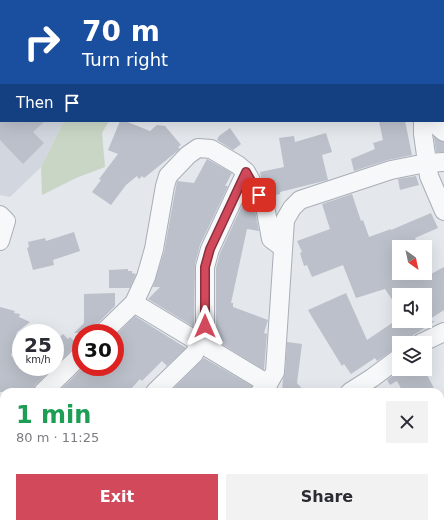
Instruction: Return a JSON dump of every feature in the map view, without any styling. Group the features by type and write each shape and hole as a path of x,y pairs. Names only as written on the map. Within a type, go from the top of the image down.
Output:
{"street":[{"path":"423,122 422,134 429,176 444,211"},
{"path":"432,122 444,132"},
{"path":"113,324 134,303 146,277 154,249 164,186 168,176 188,155 198,148 211,149 238,165 246,172 265,206 271,238 282,247"},
{"path":"134,303 200,344 264,388 275,372 282,247 285,220 292,208 300,200 390,170 426,163 444,162"},
{"path":"159,388 194,354 200,344 205,326 205,267 210,249 246,172"},
{"path":"0,215 6,221 0,241"},
{"path":"432,338 444,332"},
{"path":"356,388 392,363"},
{"path":"47,388 72,364"}],"shaded area":[{"path":"0,122 64,122 41,167 10,197 0,195"}],"green space":[{"path":"64,122 108,122 102,133 105,167 76,178 42,195 41,167"}],"building":[{"path":"0,122 44,122 33,132 44,143 23,164 0,140"},
{"path":"120,122 128,122 150,131 157,125 165,126 181,145 178,147 180,149 144,178 142,176 139,179 137,176 126,185 111,205 92,192 101,180 99,179 118,154 108,150"},
{"path":"379,122 405,122 412,155 388,160 354,171 351,159 375,149 373,143 383,140"},
{"path":"230,128 241,144 233,150 217,140 219,136"},
{"path":"326,133 332,152 322,155 328,180 280,192 280,194 271,196 260,172 284,167 279,138 294,136 295,142"},
{"path":"434,137 444,142 444,152 436,152"},
{"path":"207,159 232,173 225,186 228,186 200,245 195,264 194,327 148,299 160,287 153,287 164,252 177,181 194,183"},
{"path":"416,176 419,185 400,190 398,179"},
{"path":"352,194 361,221 363,220 369,237 391,230 431,213 438,228 415,238 416,240 392,240 392,280 432,280 432,273 444,267 444,310 432,318 432,288 392,288 392,300 385,289 356,298 343,265 312,277 307,265 304,266 300,253 302,252 297,241 330,229 322,204"},
{"path":"247,195 255,210 259,231 247,229 231,303 233,303 233,307 268,320 264,333 267,334 264,370 212,338 216,326 216,268 220,253"},
{"path":"74,232 80,251 53,260 54,265 33,270 27,248 29,247 28,242 45,238 46,241"},
{"path":"128,269 128,271 132,271 132,273 136,274 130,288 109,288 109,270"},
{"path":"115,293 115,306 97,324 83,324 84,294"},
{"path":"346,293 367,340 392,323 392,328 424,328 412,336 392,336 392,351 377,361 375,358 351,374 344,364 342,366 308,310"},
{"path":"0,307 15,311 14,313 20,314 19,317 30,322 27,324 12,324 12,376 44,376 35,385 34,388 0,388"},
{"path":"135,316 186,348 167,366 162,361 142,381 140,379 132,388 62,388 75,376 124,376 124,327"},
{"path":"64,335 68,339 70,337 72,339 72,349 64,357"},
{"path":"287,342 302,344 297,383 301,388 282,388"},
{"path":"204,358 252,386 251,388 174,388"},
{"path":"392,376 428,376 434,388 401,388 397,381 390,385 387,380"}],"route":[{"path":"205,326 205,267 210,249 246,172 259,195"}]}
